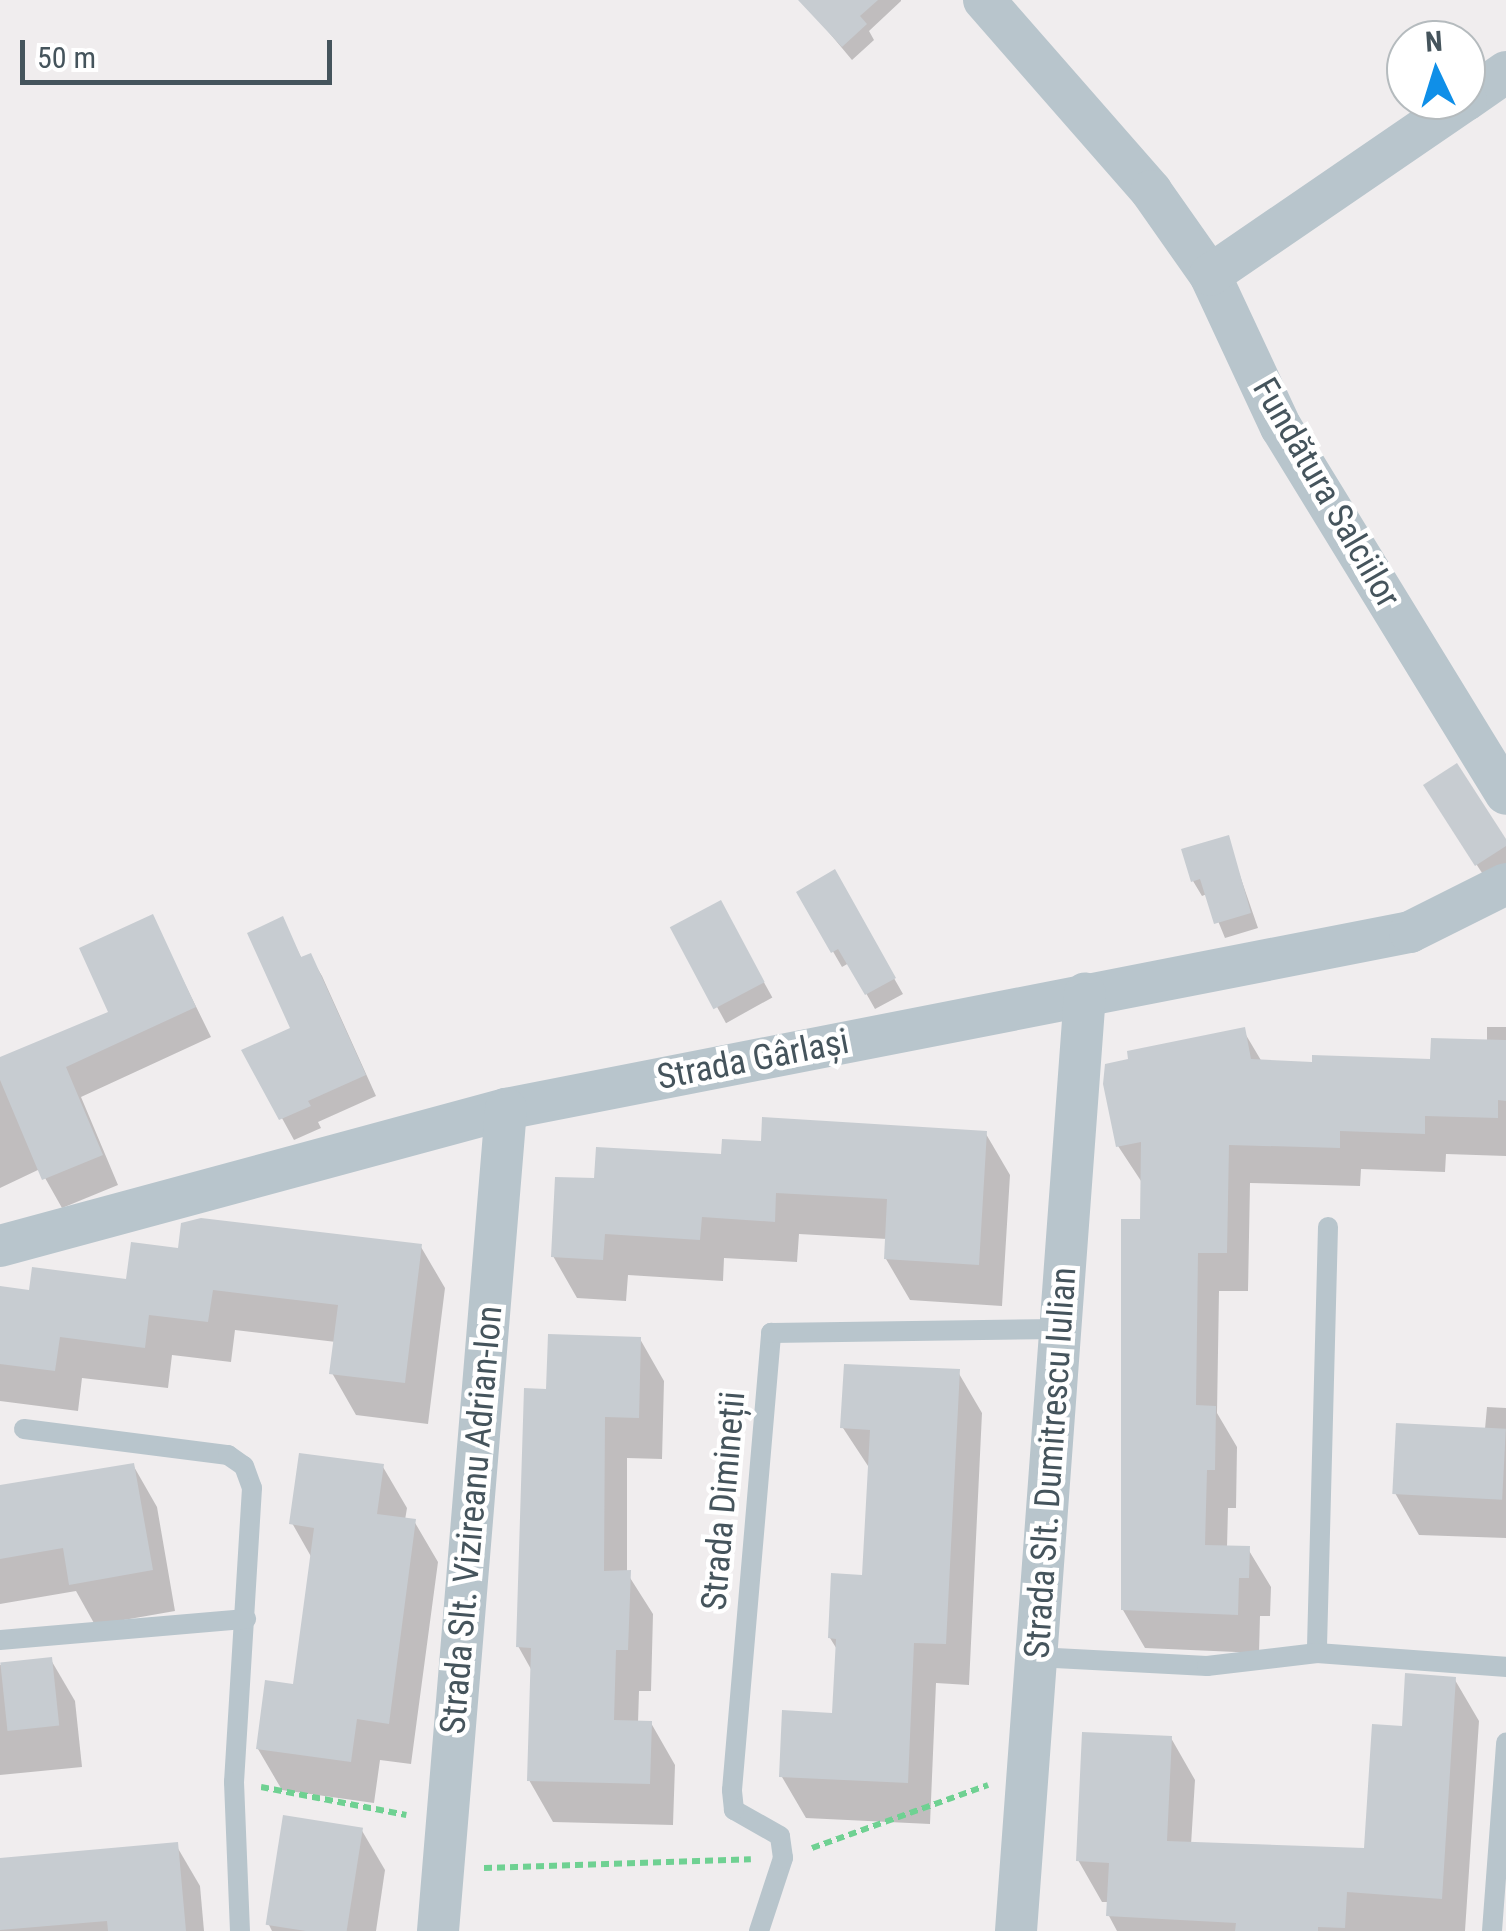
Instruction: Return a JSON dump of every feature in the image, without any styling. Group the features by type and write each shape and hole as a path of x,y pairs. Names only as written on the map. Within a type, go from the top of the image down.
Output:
{"street":[{"name":"Fundătura Salciilor","path":"984,0 1151,191 1210,276 1281,427 1506,794"},
{"path":"1210,276 1437,120"},
{"name":"Strada Gârlași","path":"0,1246 506,1109 1410,932 1506,884"},
{"name":"Strada Slt. Dumitrescu Iulian","path":"1016,1931 1085,994"},
{"name":"Strada Slt. Vizireanu Adrian-Ion","path":"438,1931 506,1109"}],"lane":[{"path":"1317,1653 1328,1227"},
{"name":"Strada Dimineții","path":"759,1931 783,1858 780,1836 734,1810 732,1790 771,1333 1060,1329"},
{"path":"24,1428 228,1455 244,1466 252,1488 234,1782 240,1931"},
{"path":"0,1640 246,1620"},
{"path":"1036,1657 1207,1666 1317,1653 1506,1667"},
{"path":"1492,1931 1506,1743"}],"path":[{"path":"234,1782 446,1822"}],"building":[{"path":"798,0 878,0 860,16 867,24 842,47"},
{"path":"1457,763 1506,839 1506,846 1475,866 1423,785"},
{"path":"1229,835 1251,913 1214,924 1200,879 1191,882 1181,849"},
{"path":"835,869 896,978 865,995 838,949 831,953 796,892"},
{"path":"721,900 765,982 713,1009 670,927"},
{"path":"153,914 196,1007 66,1067 103,1155 42,1180 0,1080 0,1057 108,1012 79,948"},
{"path":"283,916 301,957 311,953 366,1075 308,1101 311,1106 279,1120 241,1050 290,1028 247,933"},
{"path":"1245,1027 1251,1059 1312,1062 1312,1055 1430,1059 1431,1038 1506,1040 1506,1101 1498,1100 1498,1118 1425,1116 1425,1134 1340,1131 1340,1148 1229,1145 1227,1253 1198,1253 1196,1405 1216,1406 1215,1470 1207,1470 1205,1545 1250,1546 1249,1578 1239,1578 1238,1615 1121,1610 1121,1219 1140,1219 1141,1142 1116,1147 1103,1084 1105,1064 1128,1059 1127,1051"},
{"path":"762,1117 987,1131 979,1265 884,1259 887,1199 776,1193 775,1222 702,1217 700,1240 605,1234 603,1260 551,1257 555,1177 594,1178 596,1147 721,1154 722,1139 761,1141"},
{"path":"201,1218 422,1244 405,1383 329,1374 338,1305 213,1290 208,1322 149,1315 145,1348 60,1337 55,1371 0,1364 0,1286 29,1290 32,1267 126,1279 131,1242 178,1248 181,1223"},
{"path":"548,1334 641,1337 639,1418 605,1417 604,1571 631,1570 628,1650 616,1650 614,1720 652,1721 650,1784 527,1781 531,1648 516,1647 524,1388 546,1389"},
{"path":"844,1364 960,1369 946,1644 914,1643 908,1783 779,1777 782,1710 832,1713 836,1639 828,1638 831,1573 862,1575 870,1430 840,1428"},
{"path":"1396,1423 1506,1429 1502,1500 1392,1494"},
{"path":"299,1453 384,1464 377,1514 416,1519 389,1724 357,1719 351,1762 256,1749 265,1680 293,1684 314,1528 289,1524"},
{"path":"134,1463 153,1570 69,1585 63,1548 0,1559 0,1485"},
{"path":"52,1657 59,1726 7,1731 0,1662"},
{"path":"1405,1673 1456,1677 1442,1899 1347,1892 1345,1928 1318,1927 1318,1931 1235,1931 1236,1923 1106,1916 1109,1863 1076,1861 1082,1732 1172,1736 1167,1841 1364,1848 1372,1724 1402,1726"},
{"path":"283,1815 363,1828 347,1931 306,1931 266,1925"},
{"path":"178,1842 186,1931 108,1931 107,1921 0,1930 0,1858"}]}
